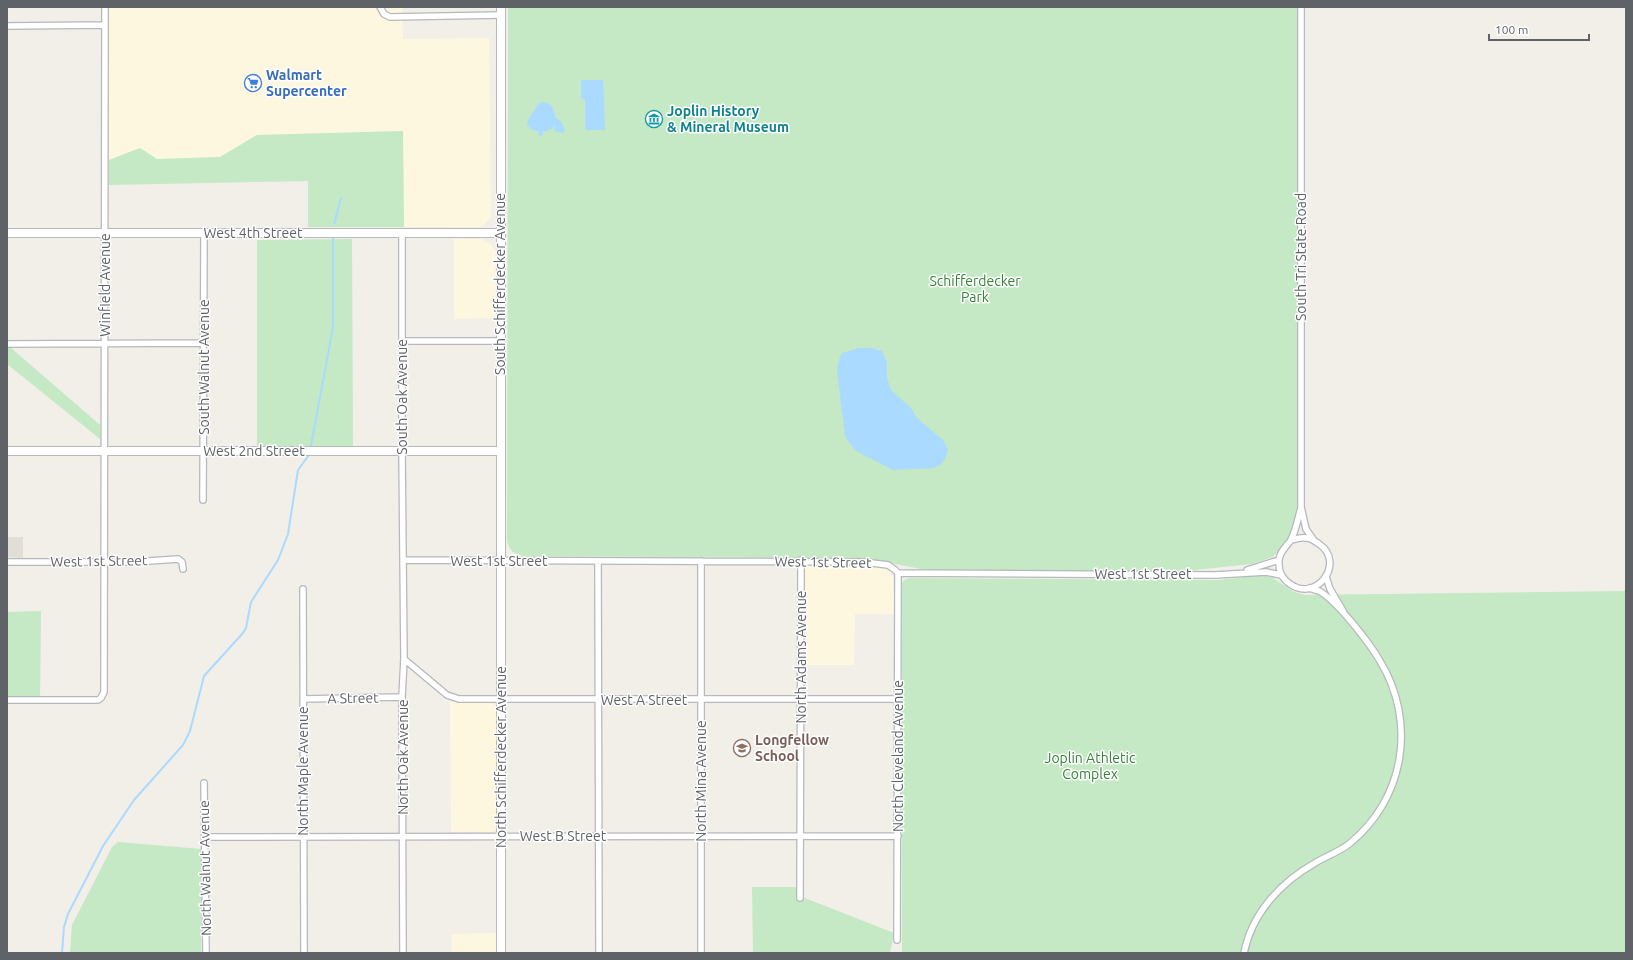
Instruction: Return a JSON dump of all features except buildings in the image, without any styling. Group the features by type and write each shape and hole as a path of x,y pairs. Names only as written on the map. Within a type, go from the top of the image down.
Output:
{"street":[{"name":"Winfield Avenue","path":"7,700 98,700 104,692 105,7"},
{"path":"380,7 384,14 390,17 501,11"},
{"name":"South Tri State Road","path":"1301,7 1301,507 1306,530 1313,539 1325,547 1329,557 1330,567 1326,577"},
{"name":"South Schifferdecker Avenue","path":"500,561 501,11"},
{"path":"7,26 105,25"},
{"name":"West 4th Street","path":"7,233 500,233"},
{"name":"South Walnut Avenue","path":"203,500 204,233"},
{"name":"South Oak Avenue","path":"402,233 403,560"},
{"path":"402,341 500,341"},
{"path":"7,344 204,344"},
{"name":"West 2nd Street","path":"7,451 500,451"},
{"name":"South Tri State Road","path":"1279,560 1282,551 1291,540 1301,507"},
{"path":"1291,540 1306,537 1313,539"},
{"name":"West 1st Street","path":"7,562 134,562 178,559 182,562 183,569"},
{"name":"West 1st Street","path":"403,560 701,562 801,560 876,563 888,566 898,573 1216,575 1266,572 1281,575"},
{"name":"North Oak Avenue","path":"403,560 403,953"},
{"name":"North Adams Avenue","path":"800,898 801,560"},
{"path":"1279,560 1281,575 1286,582 1301,589 1310,588 1319,584 1326,577 1330,589 1346,617"},
{"name":"West 1st Street","path":"1239,573 1279,560"},
{"name":"North Schifferdecker Avenue","path":"500,561 501,953"},
{"path":"598,561 599,953"},
{"name":"North Mina Avenue","path":"701,562 701,953"},
{"name":"North Cleveland Avenue","path":"897,940 898,573"},
{"path":"1244,953 1251,932 1270,898 1284,884 1308,867 1347,845 1360,835 1370,824 1388,795 1400,760 1402,728 1396,693 1385,669 1375,653 1346,617 1321,592 1310,588"},
{"name":"North Maple Avenue","path":"303,589 304,953"},
{"name":"West A Street","path":"404,660 447,695 459,699 898,699"},
{"name":"A Street","path":"303,699 402,697"},
{"name":"North Walnut Avenue","path":"204,783 206,953"},
{"name":"West B Street","path":"205,837 898,836"}],"shaded area":[{"path":"109,7 402,7 403,39 489,38 491,216 489,220 482,226 478,227 404,227 403,131 257,135 220,157 157,159 140,148 109,160"},
{"path":"454,239 482,239 490,243 495,250 496,318 454,319"},
{"path":"7,537 23,537 23,558 7,557"},
{"path":"807,565 870,566 884,568 888,570 893,577 895,614 855,614 854,665 806,665 804,569"},
{"path":"450,701 459,703 492,703 496,705 497,828 493,832 451,832"},
{"path":"496,933 496,953 452,953 452,934"}],"green space":[{"name":"Schifferdecker Park","path":"508,7 1299,7 1299,506 1296,528 1273,557 1252,564 1175,572 926,570 865,558 525,556 515,553 510,549 507,539"},
{"path":"403,131 404,227 308,227 308,181 109,185 109,160 140,148 157,159 220,157 257,135"},
{"path":"352,239 353,447 257,447 257,240"},
{"path":"7,347 10,347 100,425 100,439 7,364"},
{"name":"Joplin Athletic Complex","path":"1266,576 1273,578 1294,592 1305,595 1626,591 1626,953 902,953 902,584 904,580 909,578 1219,580"},
{"path":"41,611 40,698 7,698 7,612"},
{"path":"118,842 201,849 201,953 70,953 72,925 112,847"},
{"path":"752,887 797,887 805,898 894,933 890,953 753,953"}],"water":[{"path":"581,80 603,80 605,130 585,130 585,99 581,99"},
{"path":"541,102 547,103 551,106 555,117 563,126 565,131 563,133 554,131 555,124 552,129 543,132 542,136 538,135 539,132 528,126 528,119 537,105"},
{"path":"859,348 873,348 882,351 887,362 887,378 891,390 911,408 917,418 943,440 948,450 945,459 940,465 933,468 893,470 856,451 847,440 845,436 837,372 838,362 842,353"}],"waterway":[{"path":"334,224 341,198"},
{"path":"311,446 333,327 333,235"},
{"path":"62,953 64,927 68,914 103,846 134,800 183,745 190,731 204,676 246,628 251,602 278,560 288,534 298,470 309,455"}],"place":[{"name":"Walmart Supercenter","path":"253,83"},
{"name":"Joplin History & Mineral Museum","path":"654,119"},
{"name":"Longfellow School","path":"742,748"}]}
